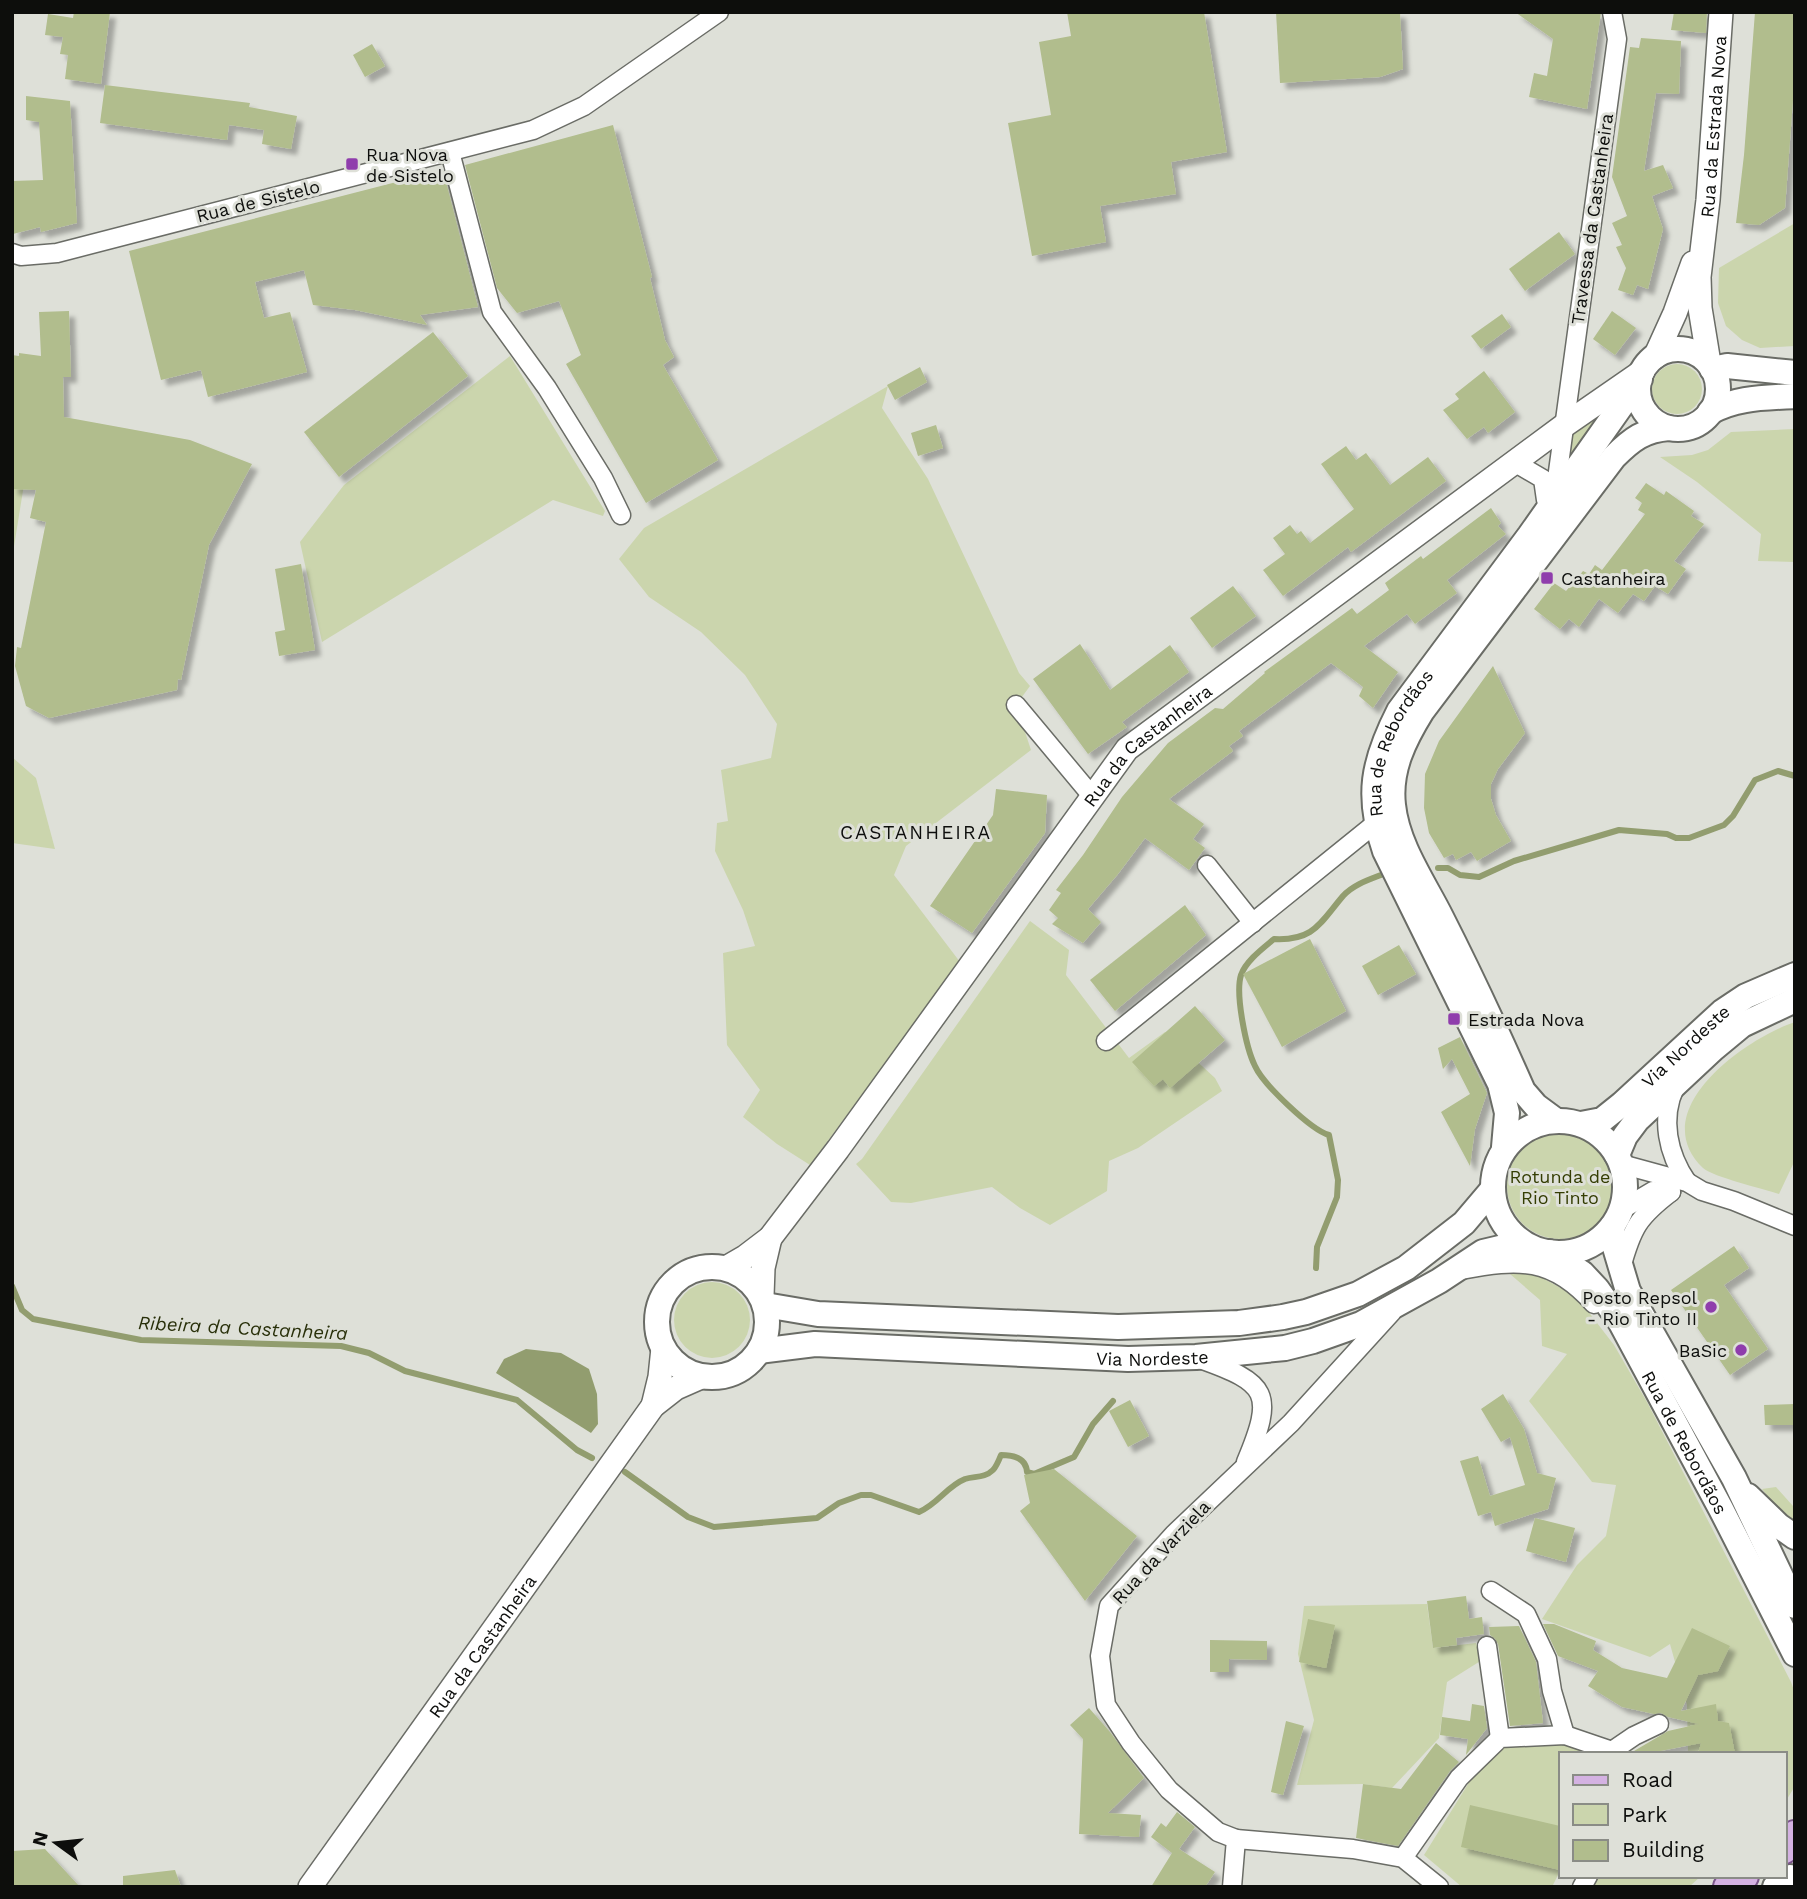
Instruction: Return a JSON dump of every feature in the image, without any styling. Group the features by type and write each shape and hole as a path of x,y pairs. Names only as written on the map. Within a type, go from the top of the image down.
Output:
{"main road":[{"path":"1710,412 1717,391 1711,366 1692,351 1678,349 1662,353 1646,369 1639,395 1644,410 1655,421 1669,428 1700,423 1710,412 1725,404 1795,396"},
{"path":"1711,366 1795,373"},
{"name":"Rua de Rebordãos","path":"1504,1147 1507,1113 1500,1084 1385,851 1376,823 1374,772 1383,742 1399,711 1550,506 1646,369"},
{"name":"Rua de Rebordãos","path":"1555,1120 1536,1106 1523,1091 1402,841 1393,808 1392,780 1405,742 1422,711 1614,457 1629,442 1652,429 1669,428"},
{"name":"Via Nordeste","path":"1581,1124 1602,1120 1622,1104 1721,1012 1746,996 1795,975"},
{"name":"Via Nordeste","path":"1619,1160 1625,1136 1637,1119 1742,1025 1795,1000"},
{"path":"1555,1120 1581,1124 1602,1136 1619,1160 1625,1187 1616,1218 1590,1245 1575,1250 1536,1248 1499,1215 1492,1191 1496,1165 1504,1147 1530,1127 1555,1120"},
{"name":"Via Nordeste","path":"764,1300 818,1314 1118,1327 1239,1323 1283,1317 1357,1294 1406,1268 1464,1223 1492,1191"},
{"name":"Rua de Rebordãos","path":"1616,1218 1622,1275 1734,1478 1795,1606"},
{"name":"Rua de Rebordãos","path":"1536,1248 1582,1273 1621,1323 1795,1654"},
{"name":"Via Nordeste","path":"759,1351 815,1343 1128,1359 1196,1357 1285,1348 1361,1324 1483,1252 1536,1248"},
{"path":"707,1266 740,1273 753,1283 764,1300 768,1321 766,1337 748,1364 734,1373 701,1377 685,1371 672,1361 663,1348 658,1333 657,1314 663,1296 674,1281 690,1271 707,1266"},
{"name":"Rua de Rebordãos","path":"1734,1478 1757,1506 1795,1537"}],"street":[{"name":"Rua de Sistelo","path":"12,254 20,256 57,253 533,130 584,106 719,12"},
{"name":"Travessa da Castanheira","path":"1550,506 1617,39 1612,12"},
{"name":"Rua da Estrada Nova","path":"1711,366 1699,292 1721,12"},
{"path":"450,152 492,312 547,388 603,478 621,515"},
{"name":"Rua da Estrada Nova","path":"1646,369 1675,313 1702,240"},
{"name":"Rua da Castanheira","path":"726,1268 770,1238 838,1149 1127,749 1562,426 1646,369"},
{"path":"1514,463 1543,479 1550,506"},
{"path":"1016,705 1092,796"},
{"path":"1106,1041 1376,823"},
{"path":"1207,865 1253,923"},
{"path":"1678,1082 1667,1112 1667,1137 1675,1165 1695,1187"},
{"path":"1619,1160 1734,1200 1795,1226"},
{"path":"1616,1218 1653,1191 1671,1192 1695,1187"},
{"path":"1622,1275 1629,1236 1644,1215 1671,1192"},
{"name":"Rua da Castanheira","path":"764,1300 763,1268 770,1238"},
{"path":"1454,1271 1507,1263 1528,1263 1549,1269 1581,1289 1633,1346"},
{"name":"Rua da Varziela","path":"1236,1839 1218,1832 1169,1790 1131,1743 1107,1705 1100,1656 1110,1606 1174,1534 1291,1423 1400,1303"},
{"name":"Rua da Castanheira","path":"653,1406 663,1348"},
{"name":"Rua da Varziela","path":"1196,1357 1235,1371 1249,1379 1258,1390 1263,1420 1244,1468"},
{"name":"Rua da Castanheira","path":"310,1887 653,1406 676,1388 701,1377"},
{"path":"1492,1591 1527,1614 1547,1659 1552,1691 1565,1735"},
{"path":"1487,1646 1500,1738"},
{"path":"1403,1858 1459,1778 1500,1738 1565,1735 1612,1752 1634,1736 1659,1724"},
{"path":"1232,1887 1236,1839 1353,1849 1403,1858 1439,1887"}],"green space":[{"path":"1795,223 1795,346 1760,348 1742,340 1726,326 1718,303 1719,268"},
{"path":"510,356 605,511 603,516 553,500 322,642 300,542 344,485"},
{"path":"1677,364 1695,371 1702,389 1695,407 1677,414 1659,407 1652,389 1659,371"},
{"path":"888,386 882,408 928,479 1019,673 1030,686 1016,705 1031,750 906,846 894,875 960,962 810,1165 777,1144 743,1117 760,1090 727,1045 723,953 755,946 743,910 715,851 717,823 728,821 721,770 771,758 777,724 745,675 701,632 649,597 619,559 644,528"},
{"path":"1596,419 1567,462 1565,439"},
{"path":"1795,429 1795,562 1758,561 1761,534 1697,482 1660,457 1692,455 1708,450 1731,432"},
{"path":"26,472 12,559 12,475"},
{"path":"12,757 36,778 55,849 12,843"},
{"path":"1030,921 1069,950 1066,975 1129,1058 1165,1032 1215,1078 1222,1091 1138,1148 1109,1161 1107,1191 1050,1225 1020,1208 992,1187 911,1203 891,1202 856,1164"},
{"path":"1795,1022 1795,1160 1779,1194 1727,1179 1703,1168 1688,1146 1685,1124 1693,1101 1708,1080 1728,1061 1751,1044"},
{"name":"Rotunda de Rio Tinto","path":"1560,1133 1580,1137 1597,1149 1609,1166 1613,1186 1609,1206 1597,1223 1580,1235 1560,1239 1540,1235 1523,1223 1511,1206 1507,1186 1511,1166 1523,1149 1540,1137"},
{"path":"1520,1272 1539,1276 1577,1297 1614,1345 1647,1402 1795,1693 1795,1786 1786,1801 1786,1752 1688,1752 1687,1705 1670,1644 1650,1657 1542,1619 1577,1565 1606,1536 1616,1485 1592,1482 1529,1401 1567,1354 1542,1346 1540,1300 1510,1274"},
{"path":"712,1282 726,1285 739,1293 747,1306 750,1320 747,1334 739,1347 726,1355 712,1358 698,1355 685,1347 677,1334 674,1320 677,1306 685,1293 698,1285"},
{"path":"1776,1487 1793,1506 1795,1505 1795,1524 1775,1506 1762,1489"},
{"path":"1427,1604 1433,1648 1476,1643 1482,1660 1447,1682 1439,1738 1392,1788 1363,1784 1297,1785 1314,1720 1298,1654 1304,1606"},
{"path":"1564,1744 1584,1752 1559,1752 1559,1873 1552,1887 1462,1887 1424,1855 1473,1776 1506,1746"},
{"path":"1591,1878 1699,1878 1689,1887 1589,1887"}],"shaded area":[{"path":"526,1349 561,1353 589,1369 597,1394 598,1424 591,1433 496,1373 504,1359"}],"building":[{"path":"74,12 110,12 101,84 65,79 68,55 60,54 63,37 45,35 48,14 73,18"},
{"path":"1067,12 1204,12 1227,152 1171,162 1176,194 1100,206 1106,242 1032,256 1008,123 1051,115 1039,42 1071,36"},
{"path":"1276,12 1400,12 1403,69 1380,77 1280,83"},
{"path":"1515,12 1601,12 1587,109 1529,97 1534,73 1547,76 1553,39"},
{"path":"1674,12 1707,12 1706,33 1671,30"},
{"path":"1755,12 1795,12 1795,73 1785,208 1759,225 1736,223"},
{"path":"1641,38 1681,41 1679,94 1656,93 1644,171 1663,165 1673,188 1652,196 1663,229 1648,289 1637,285 1633,295 1618,290 1626,268 1616,247 1622,245 1612,223 1627,216 1612,177 1630,47 1639,48"},
{"path":"372,44 385,66 365,77 353,55"},
{"path":"105,85 250,103 249,107 297,116 291,149 262,144 264,130 229,125 227,140 100,123"},
{"path":"26,96 70,101 77,223 41,232 40,227 13,234 12,181 43,180 39,122 26,120"},
{"path":"613,125 652,277 650,278 665,340 674,357 663,365 718,460 646,503 566,364 581,355 559,301 517,313 497,288 465,165"},
{"path":"443,170 478,307 420,315 427,325 355,310 313,305 304,270 255,282 264,318 290,312 307,372 208,397 201,370 161,380 129,251"},
{"path":"1559,232 1575,254 1525,291 1509,269"},
{"path":"69,311 71,377 63,377 64,417 190,440 252,464 209,545 177,690 49,718 26,706 15,666 46,522 30,518 36,490 12,489 12,355 19,356 19,353 41,356 39,312"},
{"path":"1612,311 1636,328 1615,355 1593,339"},
{"path":"1502,314 1511,327 1481,349 1471,336"},
{"path":"433,332 468,376 339,477 304,432"},
{"path":"920,367 927,382 895,400 887,385"},
{"path":"1484,371 1515,412 1488,433 1484,427 1467,439 1443,410 1459,399 1455,394"},
{"path":"936,425 943,448 918,456 911,433"},
{"path":"1346,446 1356,460 1366,453 1390,485 1428,457 1446,481 1351,552 1348,547 1283,596 1263,570 1285,554 1273,538 1290,525 1297,534 1301,531 1310,543 1354,509 1321,464"},
{"path":"1646,483 1664,495 1666,491 1694,511 1691,516 1704,524 1674,561 1686,569 1668,594 1655,586 1644,601 1633,594 1618,613 1599,599 1579,627 1569,619 1560,629 1534,609 1554,583 1566,591 1583,571 1589,574 1595,565 1602,570 1645,514 1638,510 1642,503 1635,498"},
{"path":"1491,508 1501,523 1498,526 1506,534 1447,580 1457,593 1415,624 1407,614 1364,646 1398,672 1373,708 1359,696 1363,687 1331,663 1239,731 1243,736 1229,746 1233,751 1169,799 1204,824 1193,839 1205,848 1189,870 1145,838 1088,909 1101,922 1083,943 1052,924 1058,918 1049,910 1061,893 1056,890 1122,797 1168,743 1215,708 1223,709 1264,672 1352,608 1357,614 1389,590 1385,583 1421,556 1423,559"},
{"path":"301,564 315,650 279,656 275,632 285,630 275,569"},
{"path":"1233,586 1256,616 1212,648 1190,618"},
{"path":"1080,644 1110,690 1170,645 1189,672 1122,722 1127,727 1088,754 1033,679"},
{"path":"1493,666 1525,733 1498,769 1491,784 1491,799 1496,815 1511,841 1477,861 1471,852 1456,860 1453,854 1444,858 1429,833 1424,808 1425,774 1439,741"},
{"path":"996,789 1047,795 1045,833 972,933 930,906 993,815"},
{"path":"1185,905 1206,935 1115,1011 1090,980"},
{"path":"1310,939 1346,1011 1282,1047 1243,974"},
{"path":"1399,945 1416,974 1378,995 1362,966"},
{"path":"1195,1006 1225,1040 1170,1088 1163,1079 1154,1086 1132,1062"},
{"path":"1460,1037 1487,1093 1475,1129 1470,1166 1441,1112 1470,1094 1452,1059 1443,1069 1438,1048"},
{"name":"Posto Repsol - Rio Tinto II","path":"1734,1246 1749,1268 1724,1285 1768,1349 1730,1375 1671,1290"},
{"path":"1503,1394 1524,1429 1537,1473 1556,1478 1548,1509 1495,1526 1491,1512 1478,1516 1460,1461 1478,1456 1490,1496 1525,1485 1510,1437 1501,1442 1481,1409"},
{"path":"1130,1400 1149,1436 1128,1447 1109,1411"},
{"path":"1795,1404 1795,1425 1765,1425 1764,1405"},
{"path":"1054,1469 1137,1536 1085,1601 1020,1511 1030,1503 1024,1475"},
{"path":"1535,1518 1575,1528 1566,1562 1526,1551"},
{"path":"1466,1596 1469,1619 1482,1617 1484,1634 1456,1638 1457,1645 1433,1648 1427,1601"},
{"path":"1308,1619 1335,1625 1326,1668 1299,1662"},
{"path":"1543,1624 1554,1624 1596,1641 1593,1650 1622,1668 1667,1678 1692,1628 1730,1646 1718,1671 1698,1675 1681,1711 1716,1704 1718,1721 1729,1723 1735,1752 1699,1752 1701,1743 1655,1752 1634,1751 1668,1731 1699,1724 1661,1713 1622,1707 1588,1686 1598,1671 1558,1656"},
{"path":"1519,1626 1536,1662 1543,1723 1510,1726 1498,1644 1490,1635 1489,1627"},
{"path":"1210,1640 1267,1641 1267,1660 1229,1659 1229,1672 1210,1672"},
{"path":"1472,1704 1484,1706 1487,1728 1466,1755 1468,1739 1440,1735 1442,1717 1470,1721"},
{"path":"1089,1708 1144,1778 1108,1813 1141,1815 1139,1837 1079,1834 1083,1739 1070,1725"},
{"path":"1286,1721 1304,1726 1283,1795 1271,1792"},
{"path":"1436,1743 1459,1762 1398,1846 1356,1838 1363,1784 1401,1789"},
{"path":"1470,1805 1559,1826 1559,1870 1461,1847"},
{"path":"1177,1812 1195,1827 1179,1849 1215,1872 1205,1887 1151,1887 1172,1853 1151,1837 1161,1823 1166,1827"},
{"path":"45,1849 80,1887 12,1887 12,1851"},
{"path":"175,1870 181,1887 123,1887 123,1876"}],"waterway":[{"name":"Ribeira da Castanheira","path":"1438,868 1448,868 1460,875 1479,877 1514,861 1619,830 1689,838 1724,825 1733,816 1755,780 1778,771 1795,776"},
{"name":"Ribeira da Castanheira","path":"1316,1268 1317,1247 1337,1197 1338,1180 1329,1135 1311,1125 1288,1105 1267,1084 1255,1066 1242,1021 1239,995 1241,975 1255,956 1274,939 1288,939 1307,933 1322,922 1347,892 1381,875"},
{"name":"Ribeira da Castanheira","path":"12,1286 22,1310 33,1319 141,1340 341,1346 369,1353 405,1371 517,1400 577,1450 592,1458"},
{"name":"Ribeira da Castanheira","path":"625,1472 688,1517 714,1527 817,1518 839,1503 861,1495 871,1495 919,1512 959,1482 990,1473 1001,1455 1018,1458 1024,1463 1027,1472 1034,1474 1074,1457 1093,1424 1113,1401"}],"place":[{"name":"Rua Nova de Sistelo","path":"352,164"},
{"name":"Castanheira","path":"1547,578"},
{"name":"Estrada Nova","path":"1454,1019"},
{"name":"Posto Repsol - Rio Tinto II","path":"1711,1307"},
{"name":"BaSic","path":"1741,1350"}],"district":[{"name":"CASTANHEIRA","path":"916,832"}]}
